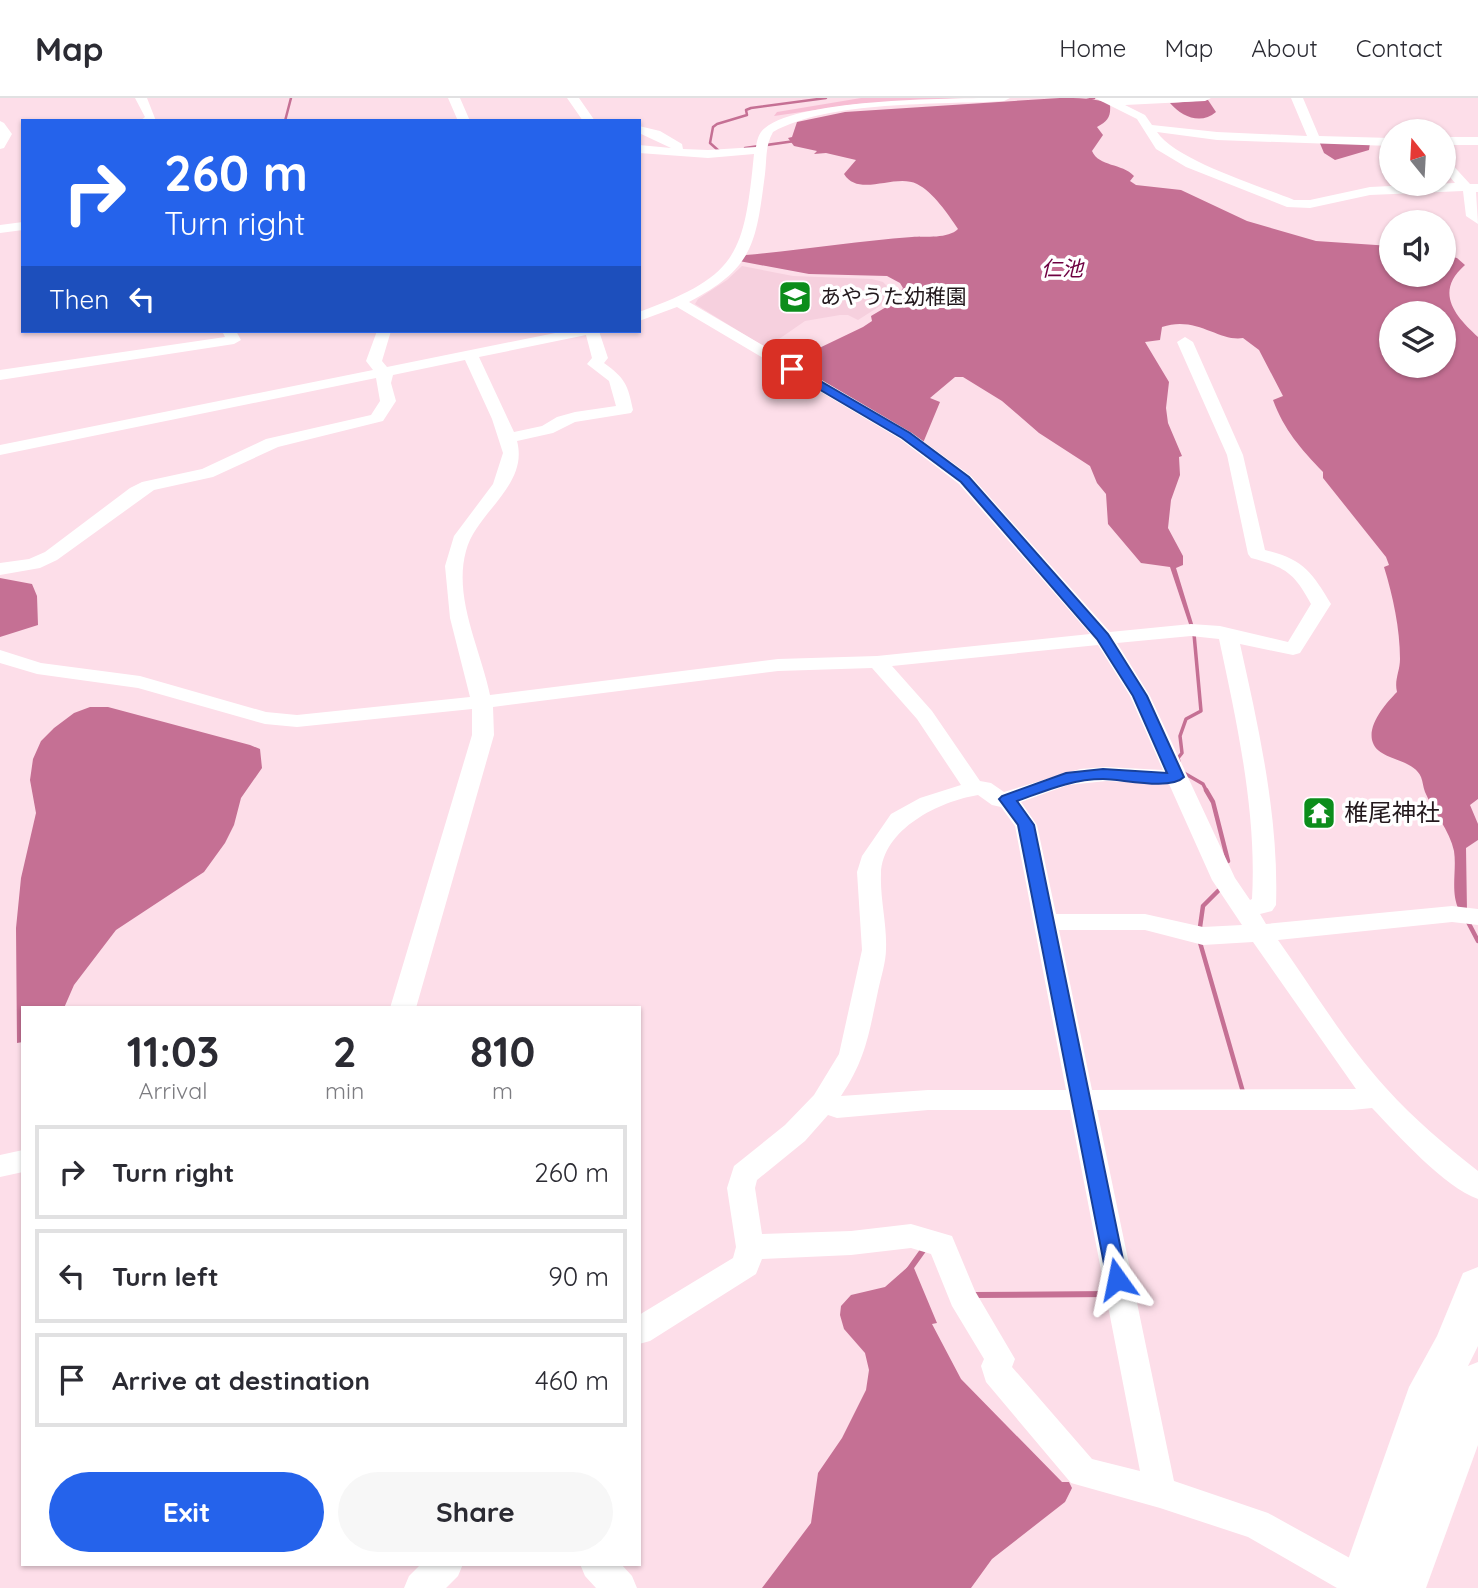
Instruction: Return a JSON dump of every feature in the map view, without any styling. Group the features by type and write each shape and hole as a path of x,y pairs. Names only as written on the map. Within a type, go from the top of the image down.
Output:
{"highway":[{"path":"1376,1587 1433,1387 1456,1345 1478,1286"},
{"path":"1376,1587 1478,1383"}],"street":[{"path":"141,98 151,119"},
{"path":"454,98 463,119"},
{"path":"573,98 588,119"},
{"path":"775,116 845,98"},
{"path":"775,116 1004,98"},
{"path":"1101,98 1141,117 1160,146 1190,164 1292,204 1310,204 1370,191 1472,188"},
{"path":"1115,103 1205,98"},
{"path":"1297,98 1315,140"},
{"path":"641,316 678,302 715,280 733,265 746,247 762,147 775,116"},
{"path":"0,125 6,134 4,148"},
{"path":"1150,128 1217,136 1379,142"},
{"path":"641,130 656,134 666,143 708,154"},
{"path":"1456,141 1478,141"},
{"path":"641,149 708,154 762,147"},
{"path":"1456,174 1472,188"},
{"path":"1472,188 1469,190 1473,216 1478,220"},
{"path":"0,229 21,226"},
{"path":"678,302 906,436 965,480 1103,637 1140,696 1224,880 1357,1072 1429,1148 1478,1187"},
{"path":"0,375 234,340 230,333"},
{"path":"0,569 33,564 51,556 136,492 148,486 207,473 272,443 377,418 388,401 383,379 374,361 383,333"},
{"path":"0,450 383,379 470,354 576,333"},
{"path":"508,438 547,430 563,420 575,417 625,410 616,379 595,364 600,358 592,333"},
{"path":"0,656 37,668 141,682 265,718 310,720 482,702 778,665 877,662 1103,637 1194,631 1220,632 1293,649 1321,604 1304,572 1297,566 1257,554 1235,455 1185,342"},
{"path":"404,1006 483,735 482,702 462,631 454,566 456,546 493,496 511,453 508,438 470,354"},
{"path":"1228,636 1245,713 1266,858 1264,905 1244,909"},
{"path":"877,662 925,715 974,788"},
{"path":"641,1330 746,1265 750,1247 741,1188 744,1174 795,1133 823,1102 847,1068 874,950 869,872 873,856 900,819 928,803 974,788 983,788 1000,800 1066,778 1103,774 1177,777"},
{"path":"1007,799 1026,825 1160,1492"},
{"path":"1047,922 1145,922 1203,936 1469,916"},
{"path":"823,1102 837,1107 928,1100 1352,1100 1378,1097"},
{"path":"0,1166 21,1161"},
{"path":"750,1247 851,1244 911,1236 942,1245 963,1295 1000,1359 996,1366 998,1372 1082,1472 1160,1492 1186,1503 1256,1524 1376,1587"},
{"path":"421,1588 444,1566"},
{"path":"599,1566 620,1588"}],"shaded area":[{"path":"861,98 965,98 857,104 774,116 777,112"},
{"path":"742,266 793,276 872,279 883,282 893,292 891,299 858,320 848,315 840,315 805,321 766,348 695,304"}],"water":[{"name":"仁池","path":"1060,98 1099,101 1110,104 1110,112 1106,121 1097,127 1103,135 1092,151 1105,163 1129,172 1134,176 1130,181 1136,185 1181,190 1247,221 1316,241 1379,245 1379,287 1451,287 1451,301 1379,301 1379,378 1456,378 1456,312 1478,337 1478,799 1470,805 1478,824 1478,840 1466,848 1467,911 1459,910 1456,903 1454,851 1425,792 1421,777 1411,766 1382,753 1373,743 1372,729 1375,722 1397,692 1400,663 1397,624 1384,567 1389,565 1386,557 1323,478 1323,472 1288,430 1273,400 1283,396 1259,350 1243,338 1225,336 1186,324 1162,327 1160,340 1145,342 1169,382 1166,408 1168,423 1182,456 1179,457 1180,475 1171,500 1168,528 1183,556 1183,565 1176,568 1194,627 1190,627 1170,567 1141,563 1108,524 1106,494 1097,483 1090,466 1039,433 1002,401 963,377 955,377 930,398 940,402 923,443 790,362 863,327 872,321 871,316 893,303 903,288 900,283 887,276 809,274 739,261 746,255 943,236 958,229 945,210 917,184 898,181 859,184 844,174 856,160 826,153 814,154 817,151 794,146 788,138 792,137 797,122 845,112"},
{"path":"1208,100 1216,112 1198,119 1180,112 1170,103"},
{"path":"1319,141 1370,143 1369,150 1335,160 1324,153"},
{"name":"仁池","path":"1456,258 1465,265 1456,275"},
{"path":"0,578 32,584 37,596 38,625 0,637"},
{"path":"90,707 108,707 250,745 260,749 262,768 241,798 234,825 225,843 204,872 116,930 74,985 65,1006 21,1006 21,1042 17,1043 16,928 21,878 36,813 30,780 33,759 41,741 74,713"},
{"path":"910,1265 914,1268 937,1323 932,1324 961,1379 1062,1482 1069,1482 1072,1488 1065,1502 992,1559 971,1588 762,1588 811,1523 818,1473 842,1438 866,1390 869,1370 865,1353 844,1329 840,1315 841,1306 851,1295 885,1287"}],"waterway":[{"path":"286,119 291,98"},
{"path":"719,151 710,143 713,127 717,124 747,115 746,110 751,108 826,98"},
{"path":"1087,100 1094,98"},
{"path":"745,148 795,141"},
{"path":"1179,762 1178,758 1182,753 1180,736 1186,719 1201,711 1194,634"},
{"path":"1184,773 1203,784 1206,790"},
{"path":"1206,790 1213,802 1228,861"},
{"path":"1200,927 1203,906 1218,891"},
{"path":"1467,920 1478,941"},
{"path":"1199,939 1243,1092"},
{"path":"909,1270 924,1249"},
{"path":"973,1295 1111,1294"}],"place":[{"name":"あやうた幼稚園","path":"795,297"},
{"name":"椎尾神社","path":"1319,813"}],"route":[{"path":"792,369 906,436 965,480 1103,637 1140,696 1177,777 1137,778 1123,774 1103,774 1066,778 1007,799 1026,825 1117,1279"}]}
